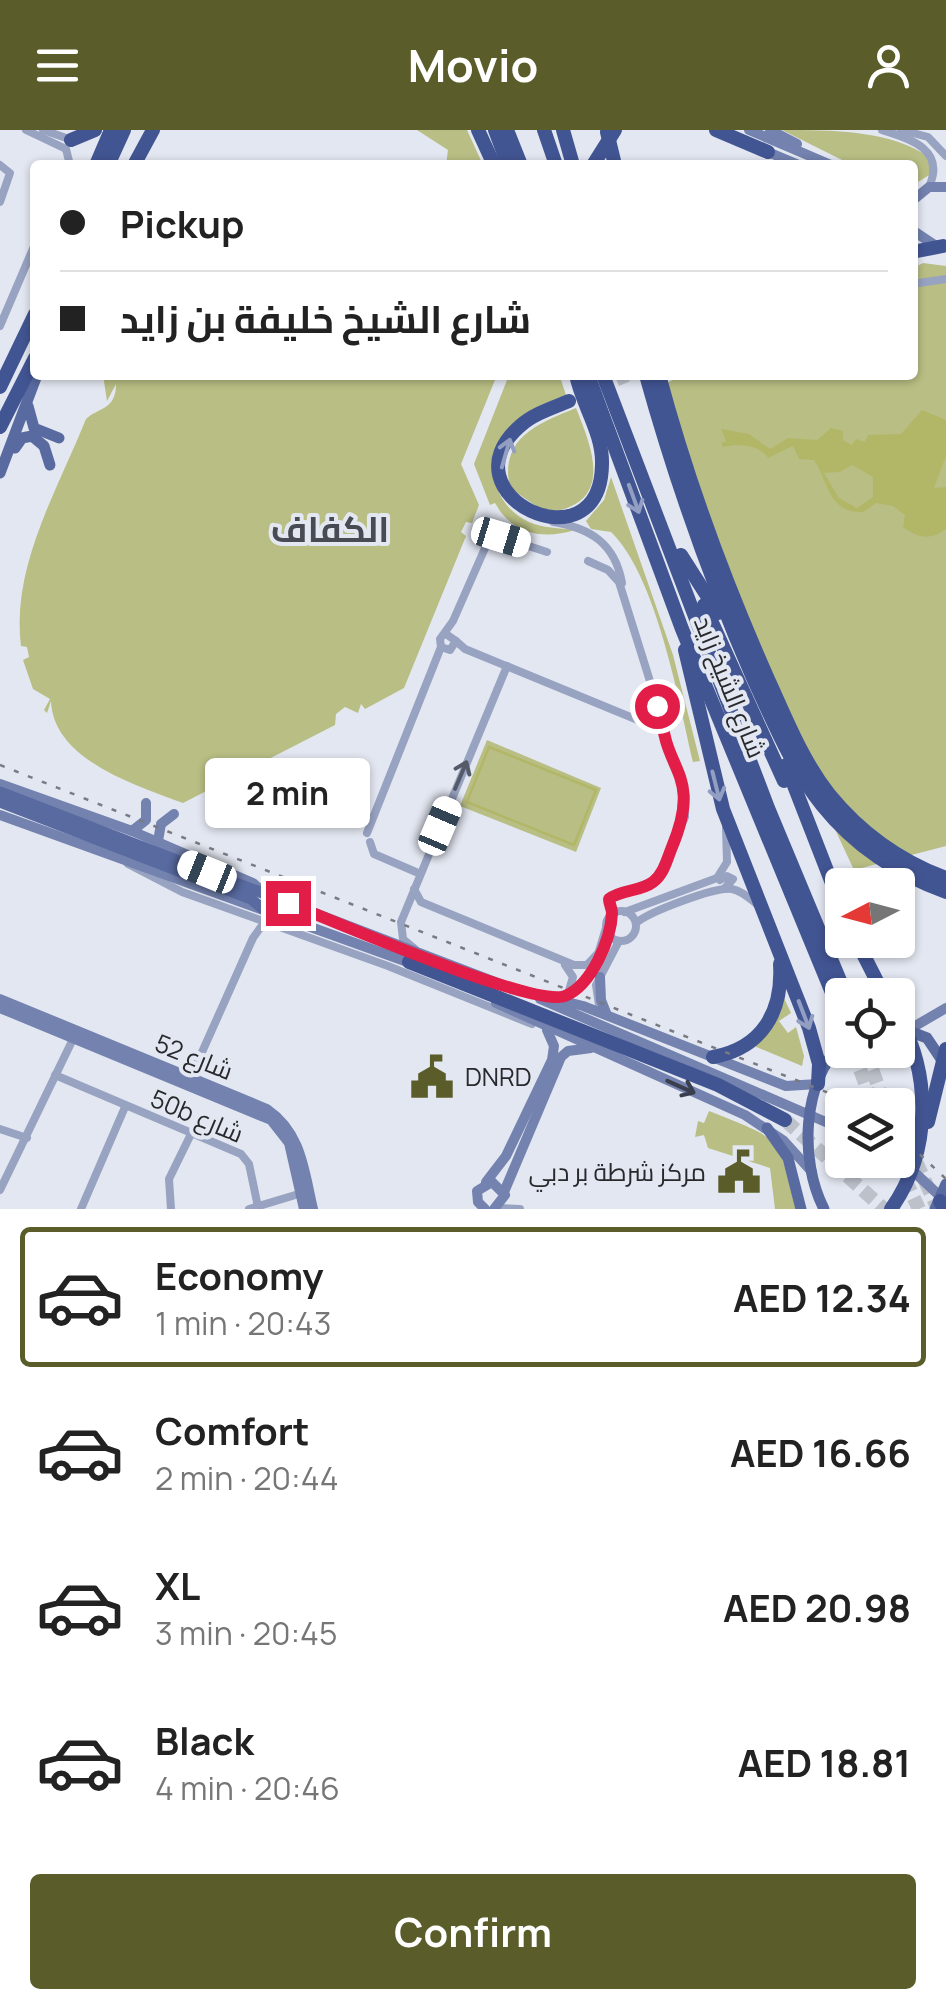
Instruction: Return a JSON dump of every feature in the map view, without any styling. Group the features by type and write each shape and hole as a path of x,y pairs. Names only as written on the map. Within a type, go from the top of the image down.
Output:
{"highway":[{"path":"76,135 94,130"},
{"path":"109,160 118,130"},
{"path":"99,160 118,130"},
{"path":"132,160 141,130"},
{"path":"134,160 153,130"},
{"path":"508,130 519,160"},
{"path":"563,130 572,160"},
{"path":"594,130 601,160"},
{"path":"716,130 768,152"},
{"path":"482,132 492,160"},
{"path":"482,132 504,160"},
{"path":"546,133 554,160"},
{"path":"596,160 610,134"},
{"path":"610,134 614,160"},
{"path":"918,251 944,245"},
{"path":"0,387 30,324"},
{"path":"0,427 30,368"},
{"path":"569,401 520,425 504,449 504,488 516,506 531,514 568,515 586,505 598,488 602,452 578,380"},
{"name":"شارع الشيخ زايد","path":"590,380 682,629 826,978"},
{"name":"شارع الشيخ زايد","path":"605,380 742,741 842,978"},
{"path":"614,380 727,686 842,978"},
{"path":"648,380 706,561 760,692 802,778 830,815 864,846 904,873 946,892"},
{"path":"662,380 718,560 806,758 829,793 868,834 904,859 946,878"},
{"path":"681,555 732,640 825,868"},
{"path":"690,579 745,689 825,884"},
{"path":"682,629 696,709 726,819 813,1040 818,1084"},
{"path":"712,1057 743,1047 769,1024 781,991 779,948"},
{"path":"416,959 718,1085 785,1120"},
{"path":"915,1162 946,1049"},
{"path":"915,1058 922,1120 915,1160"},
{"path":"891,1209 908,1178"}],"main road":[{"path":"749,130 818,160"},
{"path":"770,130 828,160"},
{"path":"768,152 787,160"},
{"path":"921,189 946,186"},
{"path":"918,236 925,243 944,245"},
{"path":"0,368 16,352"},
{"path":"0,473 35,380"},
{"path":"6,458 22,438 32,436 57,442 34,428 28,415 29,401"},
{"path":"32,436 44,446 50,465"},
{"path":"0,784 158,841 256,885 266,894"},
{"path":"0,792 251,899 257,912"},
{"path":"0,802 266,894 416,959 767,1128 812,1172"},
{"path":"132,831 146,820 146,803"},
{"path":"158,841 161,824 174,814"},
{"path":"0,815 257,912 519,990 825,1121"},
{"path":"600,977 604,1014"},
{"path":"519,990 564,996 786,1086 818,1084"},
{"name":"شارع 52","path":"0,1000 73,1034"},
{"name":"شارع 52","path":"0,1008 193,1082 258,1114 281,1130 305,1197 314,1209"},
{"path":"915,1019 946,1008"},
{"path":"547,1030 580,1041"},
{"path":"469,1209 512,1146 552,1060 554,1050 547,1030"},
{"path":"915,1032 932,1042 946,1069"},
{"path":"496,1208 508,1172 561,1057 574,1049 594,1048"},
{"path":"824,1209 812,1172 809,1128 818,1084 827,1068"},
{"path":"767,1128 788,1158 801,1209"},
{"path":"915,1176 941,1205"},
{"path":"486,1182 497,1183 504,1193"},
{"path":"941,1205 946,1184"},
{"path":"814,1209 816,1190"},
{"path":"476,1198 485,1209"}],"street":[{"path":"26,130 66,149 69,160"},
{"path":"43,130 76,135"},
{"path":"882,130 922,143 932,152 937,167 921,189"},
{"path":"901,130 928,138 944,137"},
{"path":"928,138 946,156"},
{"path":"0,165 10,173 0,202"},
{"path":"0,326 30,256"},
{"path":"918,283 946,278"},
{"path":"531,514 596,535 615,559 652,696 649,714 658,725 684,786 685,817 659,876 646,886 611,897 612,914 592,974 564,996"},
{"path":"416,872 374,854 368,837 438,659 449,643 489,539 501,537 547,552"},
{"path":"588,561 612,573 623,592"},
{"path":"449,643 632,715 662,718 658,725"},
{"path":"416,959 400,934 404,912 507,666"},
{"path":"708,884 721,874 727,862 726,819"},
{"path":"600,977 619,941 634,935 636,923 734,882 732,877 612,914"},
{"path":"724,888 739,891 762,910"},
{"path":"414,889 421,902 574,965 586,964 602,950"},
{"path":"404,912 422,907 565,965 573,977 564,996"},
{"path":"253,938 257,912 272,922 547,1030"},
{"path":"625,912 636,923"},
{"path":"193,1082 253,938 263,924 272,922"},
{"path":"606,928 619,941"},
{"path":"0,1190 73,1034"},
{"name":"50b شارع","path":"55,1073 246,1158 258,1207"},
{"path":"81,1209 125,1107"},
{"path":"0,1130 26,1140"},
{"path":"171,1209 169,1179 190,1134"},
{"path":"504,1193 521,1209"},
{"path":"258,1207 305,1197"},
{"path":"496,1208 521,1209"}],"shaded area":[{"path":"417,130 467,130 481,160 447,160 448,150"},
{"path":"782,130 840,131 898,142 930,158 931,174 918,182 918,160 842,160"},
{"path":"918,266 946,266 946,846 853,868 678,493 654,389 673,380 918,380"},
{"path":"104,380 495,380 461,464 479,505 472,523 466,522 461,532 466,536 404,688 365,709 361,704 358,713 345,707 336,714 335,725 183,803 120,778 81,754 55,721 51,701 47,713 44,710 50,699 33,689 23,660 29,657 27,647 21,646 20,617 30,558 50,502 86,419 113,399 116,384 107,401"},
{"path":"507,380 561,380 566,395 524,416 502,437 493,464 494,478 498,491 516,514 545,527 575,530 540,534 519,528 495,503 490,505 474,464"},
{"path":"576,408 592,459 590,488 568,508 546,513 510,488 510,457 516,445 535,427"},
{"path":"922,410 946,420 946,456 934,488 946,487 946,529 929,537 903,527 905,515 893,506 876,503 863,512 843,508 831,494 814,460 799,459 793,446 768,458 755,448 723,447 721,443 726,441 721,429 749,434 770,449 788,438 817,440 831,428 843,431 843,440 852,445 856,439 865,442 868,435 901,434","holes":["852,465 873,477 873,497 857,508 839,498 824,473 840,472"]},
{"path":"611,477 673,655 700,761 693,762 664,640 641,578 611,532 591,529 586,521 604,500"},
{"path":"487,740 601,788 576,852 460,806"},
{"path":"783,996 791,1013 779,1021 788,1033 796,1027 804,1056 802,1066 754,1046"},
{"path":"709,1111 751,1128 773,1142 785,1165 798,1209 775,1209 770,1168 708,1148 704,1135 695,1137 698,1121 704,1123"}],"waterway":[{"path":"489,747 596,790 574,845 467,802 489,747"}],"tunnel":[{"path":"597,388 615,380"},
{"path":"860,1068 867,1088"},
{"path":"872,1068 879,1088"},
{"path":"785,1120 884,1209"},
{"path":"915,1160 938,1209"},
{"path":"904,1178 919,1209"}],"railway":[{"path":"0,765 825,1092"},
{"path":"915,1150 946,1179"}],"place":[{"name":"DNRD","path":"432,1077"},
{"name":"مركز شرطة بر دبي","path":"739,1172"}],"district":[{"name":"الكفاف","path":"330,530"}],"route":[{"path":"288,903 516,990 560,998 568,994 582,986 594,970 612,914 609,899 646,886 659,876 685,817 686,792 658,725 662,713 649,708 652,696 657,706"}]}
